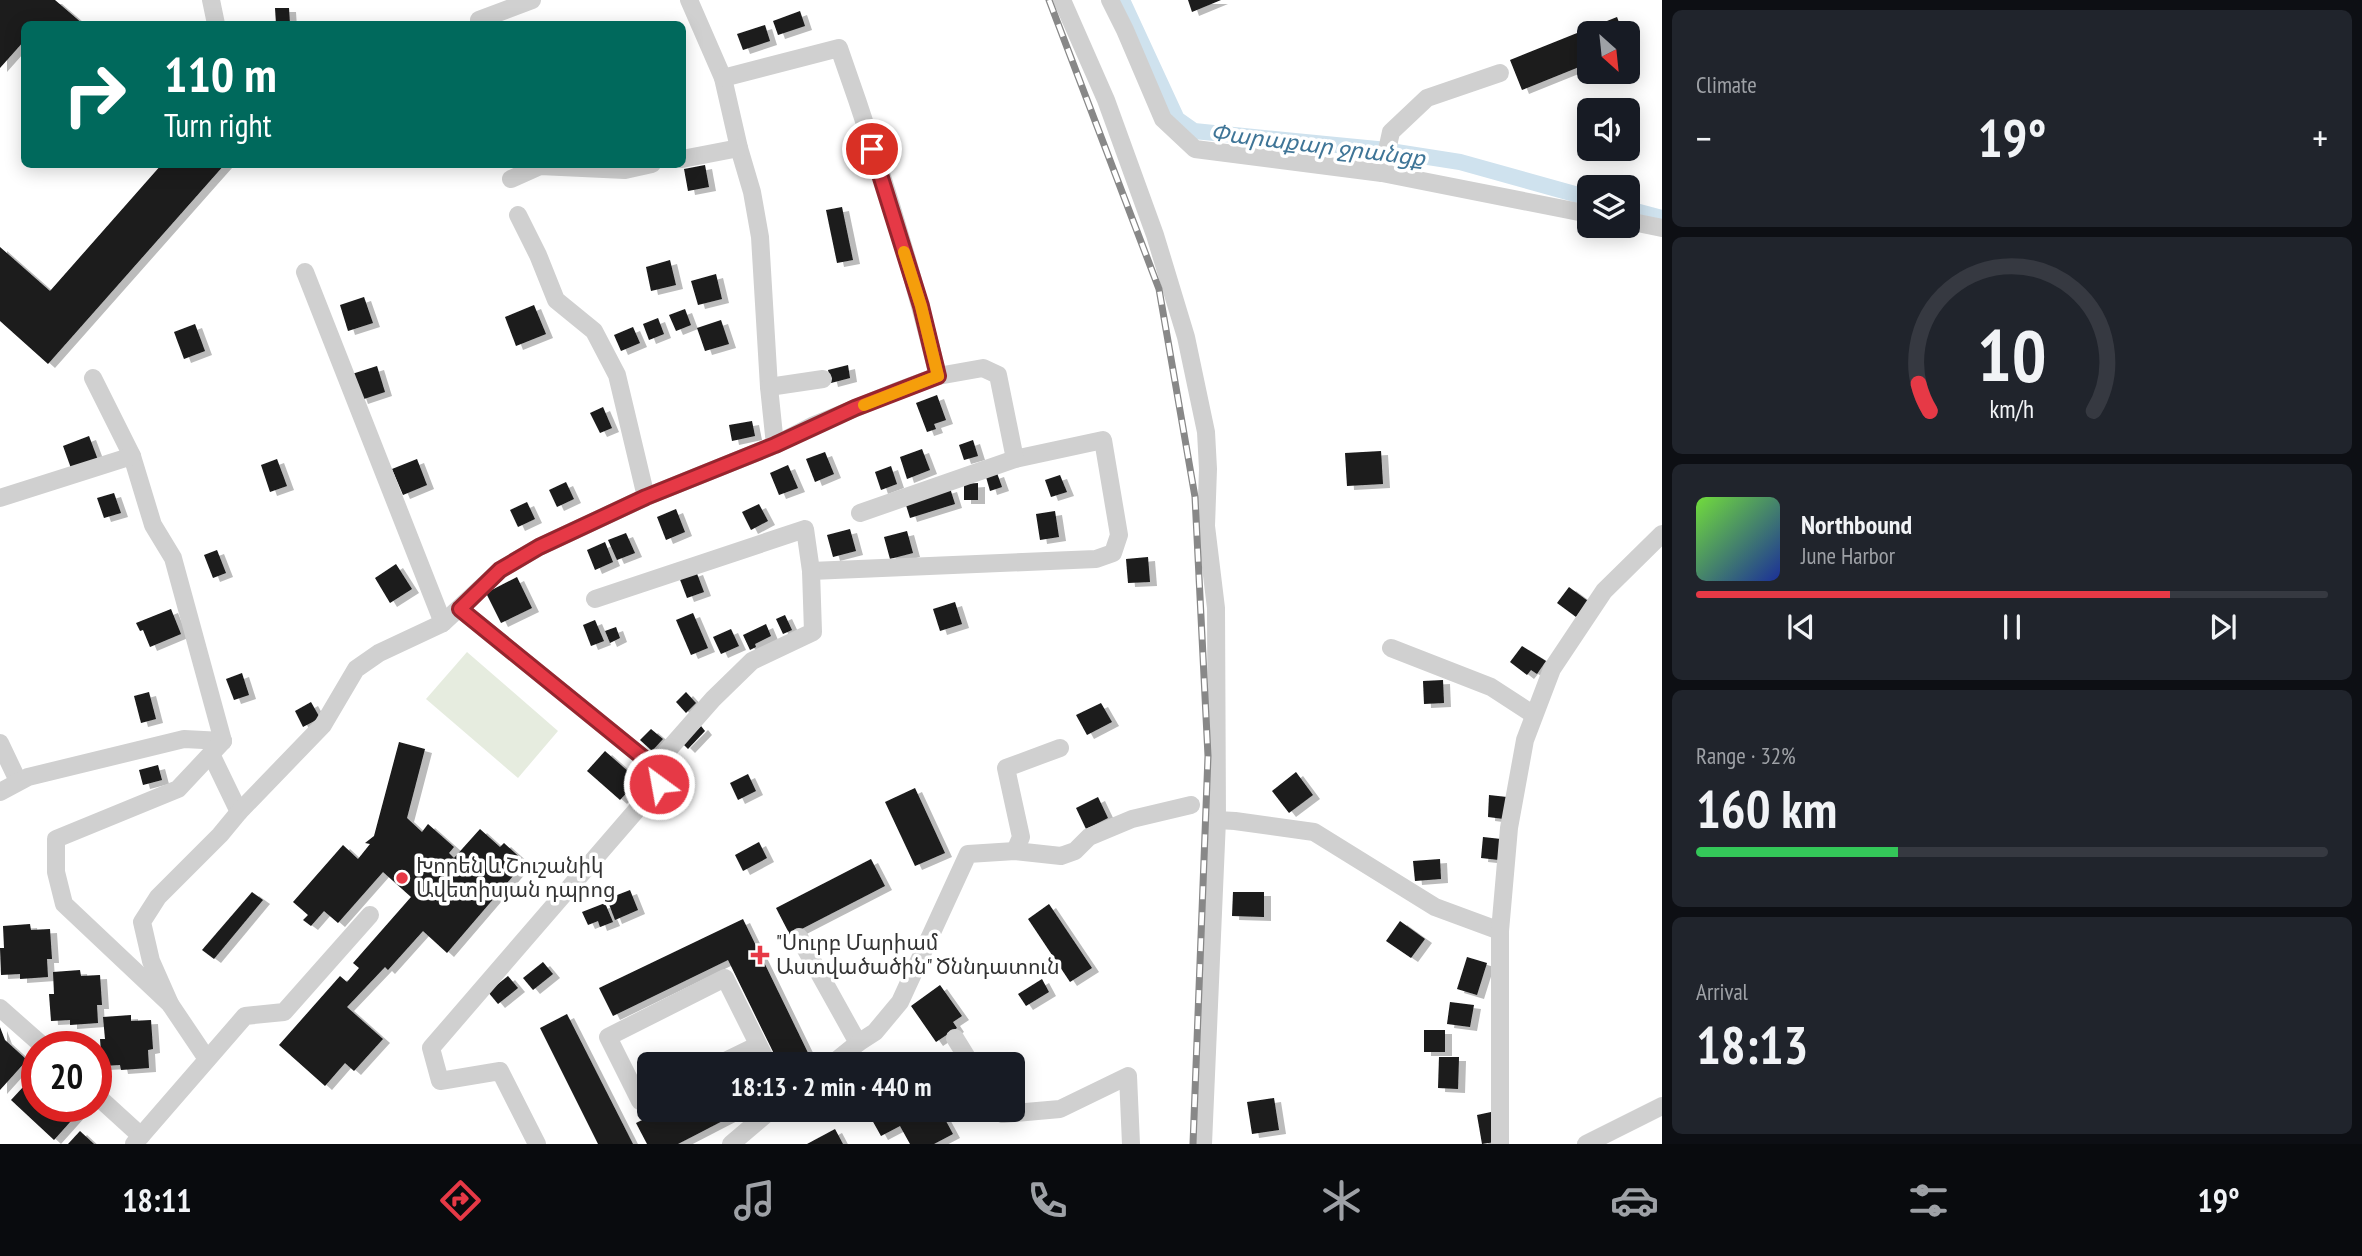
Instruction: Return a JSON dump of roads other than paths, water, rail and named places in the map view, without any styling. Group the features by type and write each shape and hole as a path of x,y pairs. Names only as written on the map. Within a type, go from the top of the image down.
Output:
{"street":[{"path":"211,0 215,21"},
{"path":"479,20 532,0"},
{"path":"688,0 723,78 738,148 752,192 760,237 768,387 775,445"},
{"path":"1062,0 1106,100 1155,235 1185,337 1206,432 1206,526 1216,608 1217,820 1203,1144"},
{"path":"1110,0 1163,119 1195,149 1382,173 1577,212"},
{"path":"723,78 839,48 921,306 938,376"},
{"path":"1382,173 1391,132 1427,98 1500,73"},
{"path":"686,158 738,148"},
{"path":"511,179 536,168"},
{"path":"582,168 634,168"},
{"path":"518,215 556,300 594,331 617,375 646,497"},
{"path":"1640,223 1662,228"},
{"path":"305,272 443,623"},
{"path":"207,1059 170,1004 151,961 142,922 158,897 323,725 356,669 379,653 443,623 500,570 539,547 646,497 775,445 814,425 938,376 983,368 998,375 1015,460"},
{"path":"93,377 132,456 153,525 173,558 217,747 239,812"},
{"path":"768,387 823,379"},
{"path":"811,571 1096,559 1113,553 1119,535 1103,440 1015,460 860,513"},
{"path":"0,498 132,456"},
{"path":"537,1144 500,1070 440,1081 431,1048 659,784 657,769 661,758 713,699 752,661 813,632 811,571 805,529 595,599"},
{"path":"1500,1144 1500,931 1508,828 1524,740 1552,669 1604,591 1662,534"},
{"path":"460,609 657,769"},
{"path":"1391,648 1491,687 1534,715"},
{"path":"0,792 28,776 184,739 217,747"},
{"path":"0,743 18,781"},
{"path":"170,1004 64,904 56,872 56,839 178,789 217,747"},
{"path":"1015,851 1021,837 1006,768 1060,748"},
{"path":"847,1052 875,1032 900,1002 968,854 1015,851 1061,856 1074,851 1089,837 1132,819 1191,805"},
{"path":"1217,820 1314,832 1435,907 1500,931"},
{"path":"112,1113 137,1140 245,1016 284,1012 370,915"},
{"path":"799,937 858,1043"},
{"path":"637,1095 608,1037 725,978 762,1052"},
{"path":"0,1008 26,1031"},
{"path":"955,1038 964,1052"},
{"path":"744,1052 758,1045"},
{"path":"1025,1112 1060,1109 1128,1076 1131,1144"},
{"path":"1586,1144 1662,1106"},
{"path":"731,1144 757,1122"}],"waterway":[{"name":"Փարաքար ջրանցք","path":"1122,0 1177,119 1194,131 1377,149 1460,162 1577,195"},
{"name":"Փարաքար ջրանցք","path":"1640,212 1662,218"}],"railway":[{"path":"1049,0 1159,289 1195,497 1208,756 1193,1144"}],"place":[{"name":"Խորեն և Շուշանիկ Ավետիսյան դպրոց","path":"402,878"},
{"name":"\"Սուրբ Մարիամ Աստվածածին\" Ծննդատուն","path":"760,955"}]}
